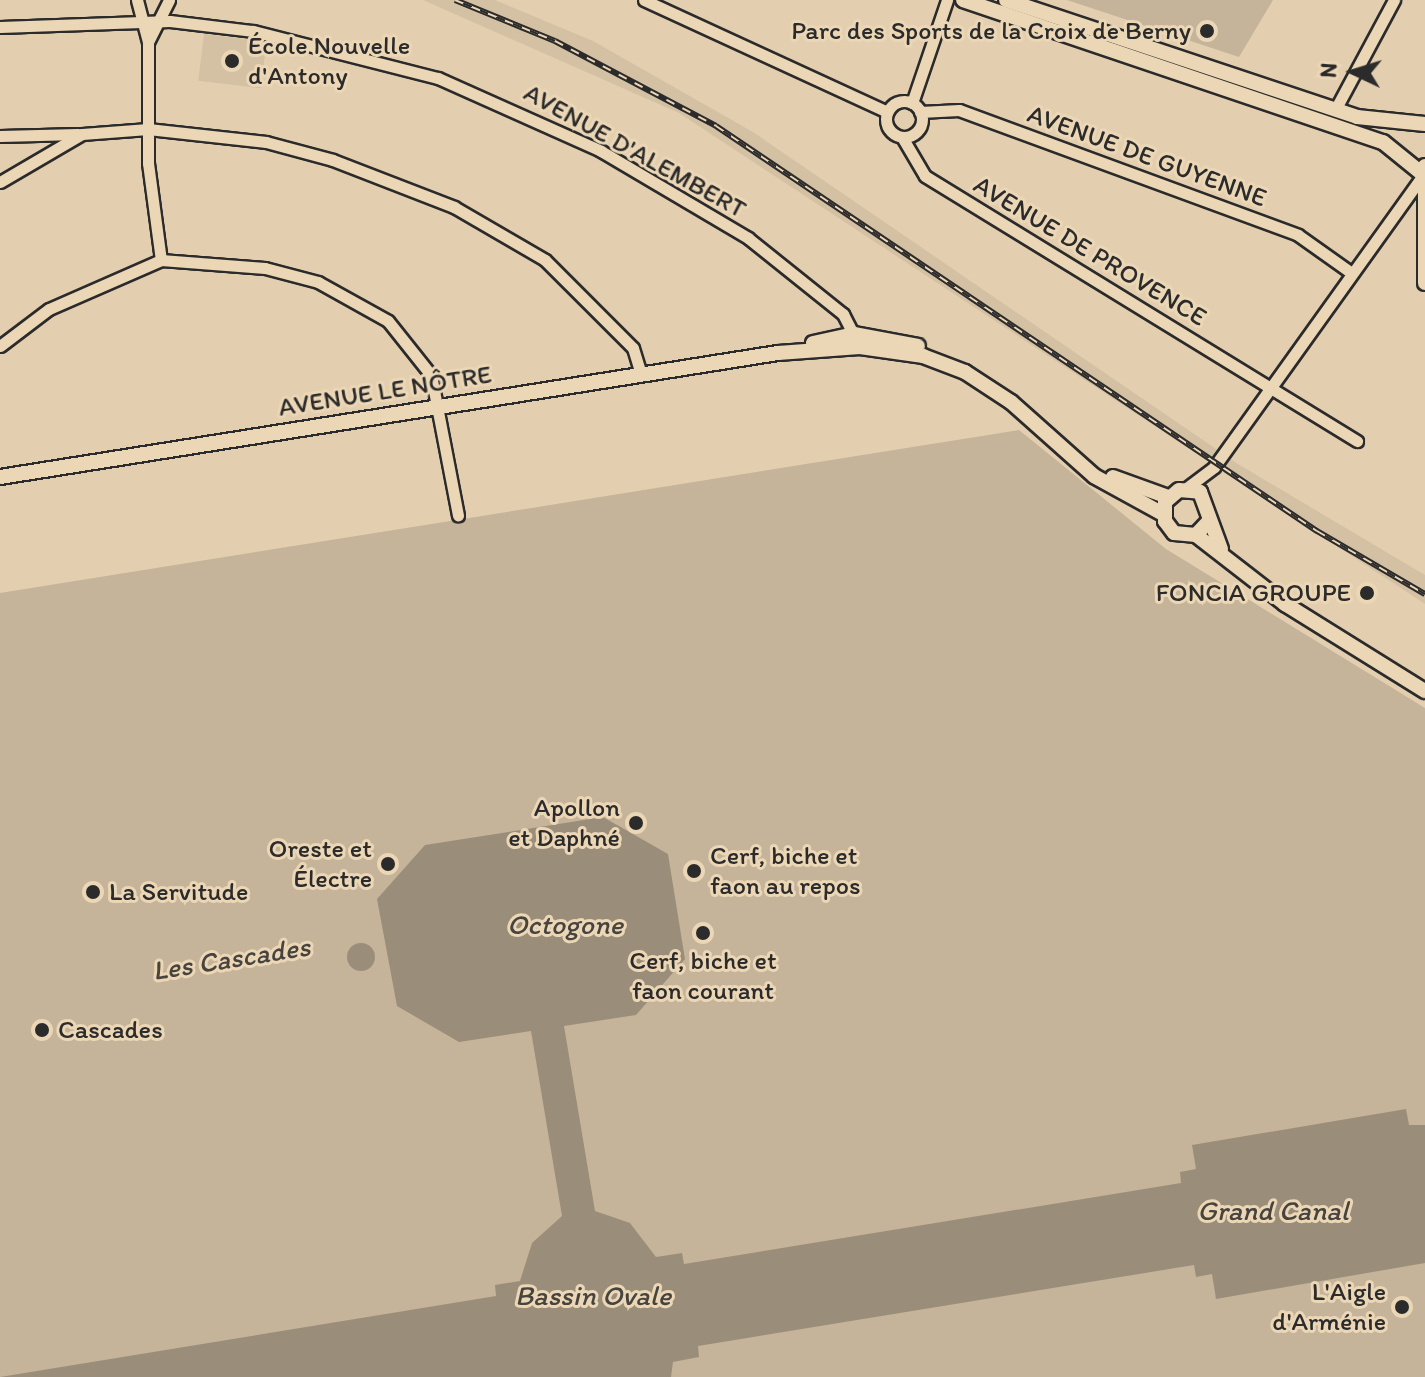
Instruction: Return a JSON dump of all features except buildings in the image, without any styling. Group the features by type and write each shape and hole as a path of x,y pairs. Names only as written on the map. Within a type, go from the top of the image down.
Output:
{"main road":[{"path":"963,0 1383,142 1424,172 1425,283"},
{"path":"1006,0 1335,110 1425,124"},
{"path":"857,340 899,340 969,365 1095,466 1168,497 1185,489 1206,498 1209,521 1221,550"},
{"path":"857,340 923,356 965,372 1011,402 1094,476 1163,514 1174,533 1196,535 1221,550 1285,604 1425,691"},
{"name":"AVENUE LE NÔTRE","path":"0,477 857,340"},
{"path":"1163,514 1168,497"},
{"path":"1196,535 1209,521"}],"street":[{"path":"137,0 139,22 148,42 148,129 161,260"},
{"path":"148,42 161,22 169,0"},
{"path":"644,0 888,112"},
{"path":"902,137 917,132 916,107 947,0"},
{"path":"1335,110 1394,0"},
{"name":"AVENUE D'ALEMBERT","path":"0,27 161,22 302,39 519,110 748,238 843,314 857,340"},
{"name":"AVENUE DE GUYENNE","path":"888,112 916,107 959,110 1298,235 1350,272"},
{"name":"AVENUE DE PROVENCE","path":"888,112 888,128 902,137 925,176 1357,441"},
{"path":"0,136 148,129 266,142 454,207 513,239 587,294 633,348 641,375"},
{"path":"0,182 82,134"},
{"path":"1185,489 1214,467 1424,172"},
{"path":"0,346 49,309 161,260 265,268 357,299 413,347 440,407 458,515"}],"shaded area":[{"path":"423,0 495,0 593,41 753,132 1238,464 1425,575 1425,604 679,113"},
{"name":"Parc des Sports de la Croix de Berny","path":"1067,0 1273,0 1239,57"},
{"name":"École Nouvelle d'Antony","path":"204,34 267,42 261,88 198,81"},
{"path":"1019,430 1166,549 1425,708 1425,1377 0,1377 0,593"}],"water":[{"path":"603,817 668,854 685,959 636,1015 564,1026 595,1211 630,1223 656,1257 682,1253 684,1264 1181,1183 1180,1172 1196,1169 1192,1145 1406,1109 1409,1125 1425,1125 1425,1263 1216,1299 1212,1274 1196,1277 1194,1265 698,1346 699,1357 673,1362 671,1377 0,1377 496,1296 495,1285 520,1281 532,1243 562,1216 531,1031 459,1042 397,1006 377,899 425,845"},
{"path":"361,943 371,947 375,957 371,967 361,971 351,967 347,957 351,947"}],"railway":[{"path":"455,0 555,41 716,126 1317,531 1425,594"}],"place":[{"name":"Parc des Sports de la Croix de Berny","path":"1207,31"},
{"name":"École Nouvelle d'Antony","path":"232,61"},
{"name":"FONCIA GROUPE","path":"1367,593"},
{"name":"Apollon et Daphné","path":"636,823"},
{"name":"Oreste et Électre","path":"388,864"},
{"name":"Cerf, biche et faon au repos","path":"694,871"},
{"name":"La Servitude","path":"93,892"},
{"name":"Cerf, biche et faon courant","path":"703,933"},
{"name":"Cascades","path":"42,1030"},
{"name":"L'Aigle d'Arménie","path":"1402,1307"}],"water label":[{"name":"Octogone","path":"565,924"},
{"name":"Les Cascades","path":"231,958"},
{"name":"Grand Canal","path":"1273,1210"},
{"name":"Bassin Ovale","path":"593,1295"}]}
